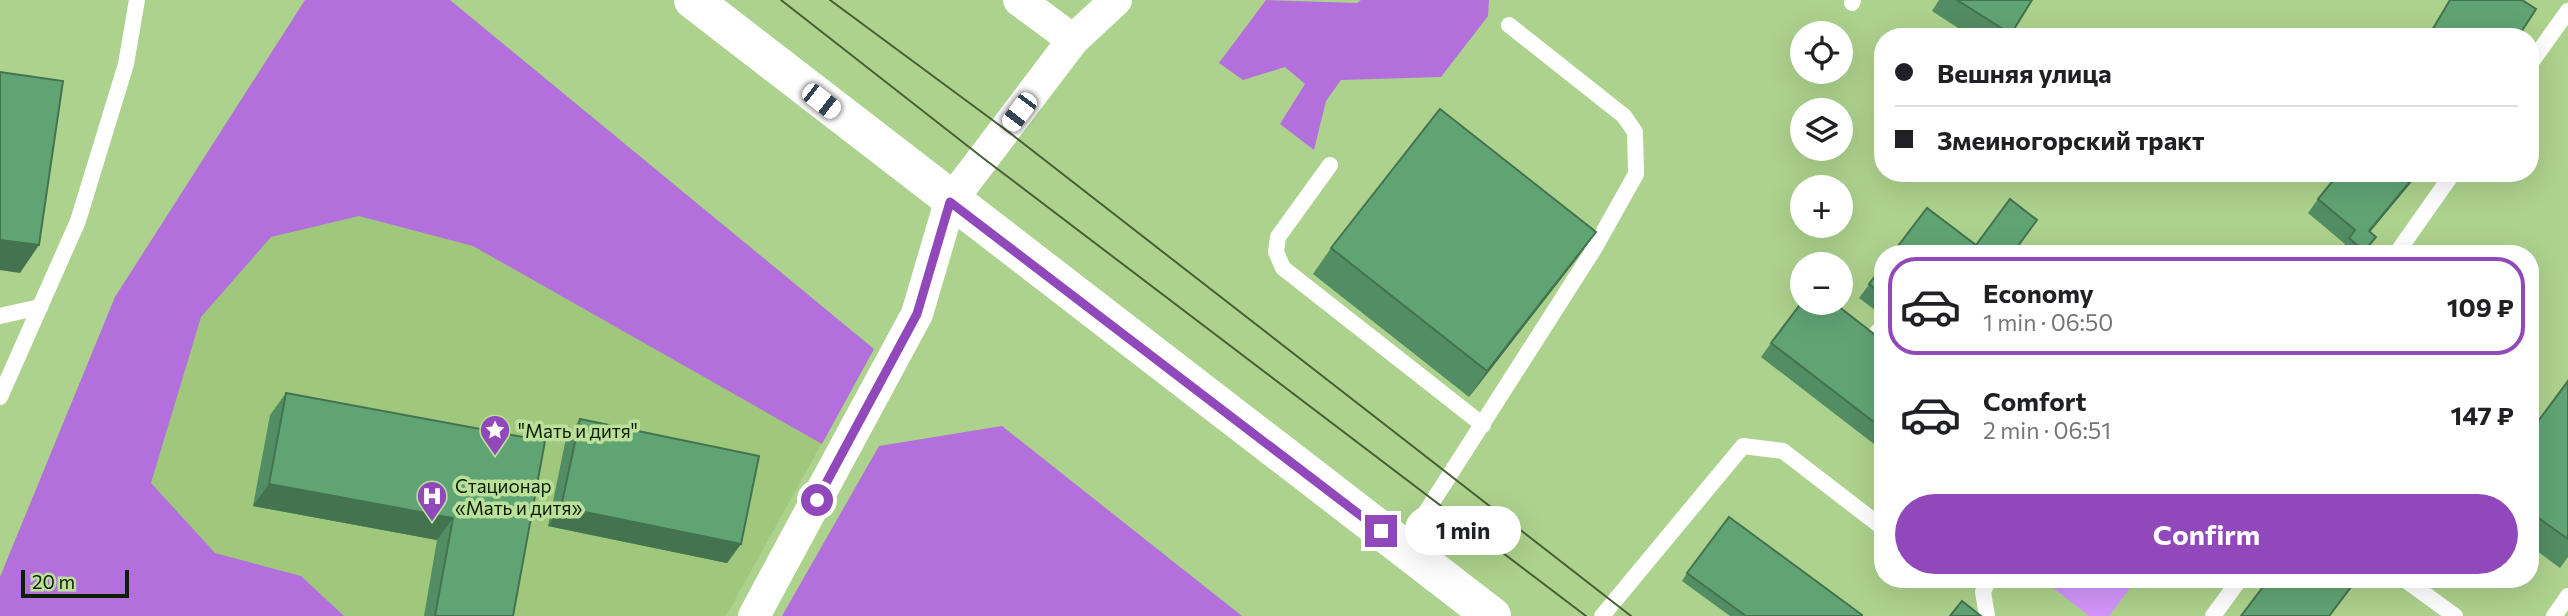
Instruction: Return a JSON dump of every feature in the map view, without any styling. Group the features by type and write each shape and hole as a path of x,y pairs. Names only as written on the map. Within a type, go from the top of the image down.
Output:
{"highway":[{"path":"693,0 950,202 1492,616"}],"street":[{"path":"1019,0 1073,40"},
{"path":"754,616 917,314 950,202 1073,40 1116,0"}],"lane":[{"path":"0,397 78,221 126,64 137,0"},
{"path":"2539,51 2568,11"},
{"path":"1403,548 1483,425 1589,244 1636,174 1635,132 1624,116 1509,25"},
{"path":"1330,164 1278,237 1276,252 1283,268 1483,425"},
{"path":"2402,245 2447,182"},
{"path":"0,316 40,307"},
{"path":"1602,616 1743,446 1783,451 1874,521"},
{"path":"1985,588 1983,592 1987,616"},
{"path":"2213,616 2233,588"},
{"path":"2416,588 2455,616"},
{"path":"2554,616 2568,596"}],"shaded area":[{"path":"305,0 450,0 874,349 726,616 0,616 0,577 115,297"},
{"path":"305,0 450,0 874,349 822,444 473,246 359,216 271,237 201,317 151,483 215,553 301,576 344,616 0,616 0,577 115,297"},
{"path":"1266,0 1357,3 1361,0 1489,0 1488,16 1441,77 1341,80 1326,101 1314,150 1280,124 1305,84 1285,67 1243,80 1219,63"},
{"path":"1002,426 1242,616 782,616 879,446"},
{"path":"2053,588 2130,588 2109,616 2089,616"}],"building":[{"path":"1957,0 2032,0 2015,28 2001,28"},
{"path":"2450,0 2522,0 2536,9 2524,28 2433,28"},
{"path":"0,72 63,81 39,245 0,240"},
{"path":"1440,109 1596,232 1487,371 1331,248"},
{"path":"2332,182 2410,182 2369,231 2376,237 2369,245 2357,245 2349,238 2355,230 2318,199"},
{"path":"2010,199 2037,220 2019,245 1976,245"},
{"path":"1927,208 1976,245 1899,245"},
{"path":"1792,315 1849,315 1874,334 1874,422 1771,343"},
{"path":"2568,381 2568,539 2539,518 2539,420"},
{"name":"Стационар «Мать и дитя»","path":"286,393 545,441 513,616 435,616 453,518 269,484"},
{"path":"580,419 759,456 741,544 561,507"},
{"path":"1729,517 1862,616 1746,616 1687,573"},
{"path":"2262,588 2350,588 2329,616 2241,616"},
{"path":"1962,601 1981,616 1950,616"}],"tram line":[{"path":"781,0 983,158 1586,616"},
{"path":"830,0 1006,130 1631,616"}],"place":[{"name":"\"Мать и дитя\"","path":"495,457"},
{"name":"Стационар «Мать и дитя»","path":"432,523"}],"route":[{"path":"817,500 917,314 950,202 1381,531"}]}
